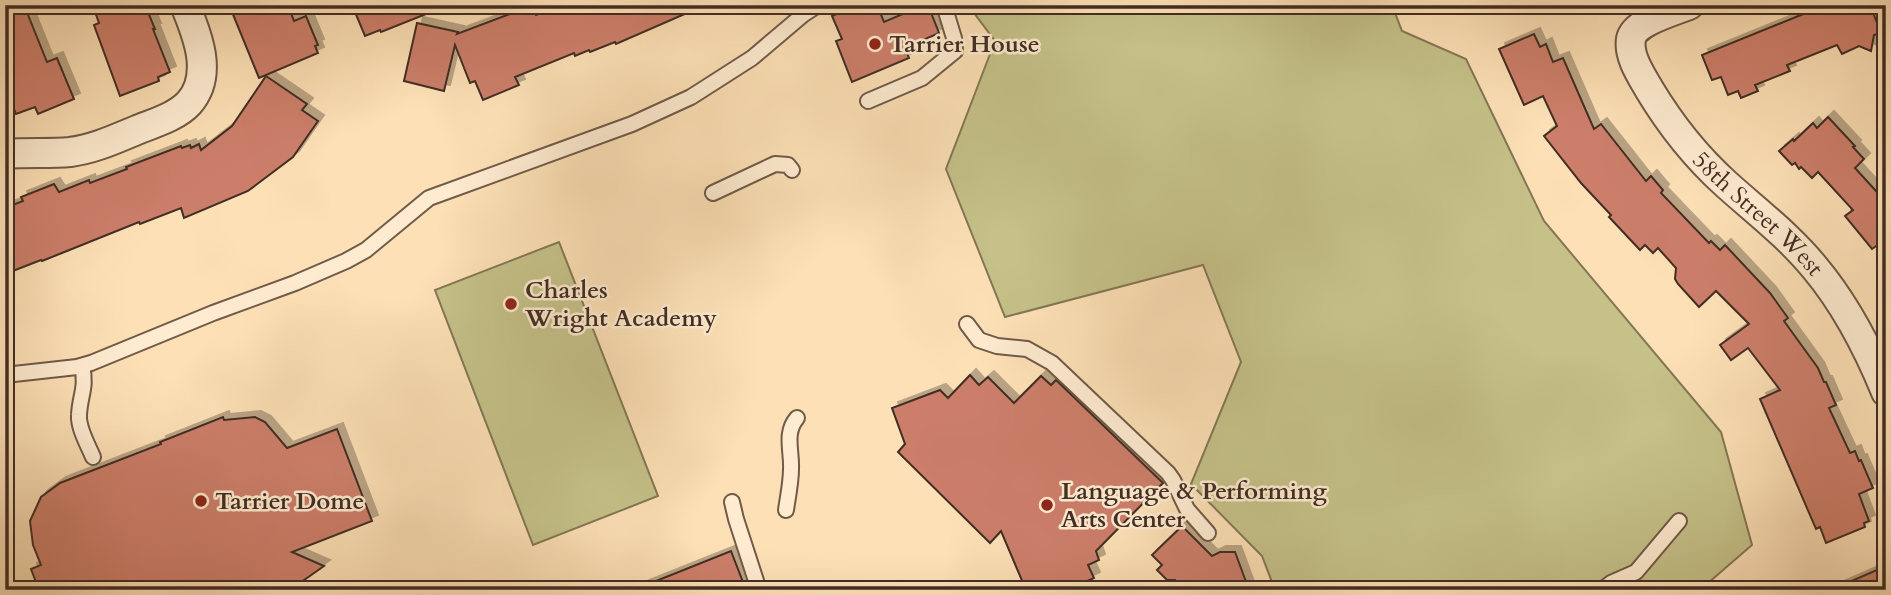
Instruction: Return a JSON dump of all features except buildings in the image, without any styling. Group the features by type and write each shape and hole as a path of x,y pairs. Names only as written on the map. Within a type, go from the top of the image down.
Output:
{"street":[{"path":"5,154 59,153 90,148 166,118 190,102 199,83 202,62 196,33 185,5"},
{"name":"58th Street West","path":"1689,5 1644,23 1635,30 1631,38 1632,50 1642,78 1663,112 1703,161 1773,223 1816,268 1852,319 1886,392"}],"lane":[{"path":"5,375 82,366 346,261 366,250 429,198 632,124 691,97 752,58 818,5"},
{"path":"868,101 922,78 955,51 944,5"},
{"path":"713,193 775,164 788,165 792,170"},
{"path":"967,324 979,340 997,346 1027,349 1052,363 1168,473 1186,509 1208,533"},
{"path":"82,366 85,378 79,416 93,457"},
{"path":"786,510 791,467 790,432 797,418"},
{"path":"732,502 759,590"},
{"path":"1602,590 1636,572 1679,521"}],"shaded area":[{"path":"968,5 1392,5 1402,31 1466,59 1544,221 1721,432 1752,545 1700,590 1275,590 1262,556 1191,484 1241,362 1203,265 1005,317 946,169 995,41"},
{"path":"559,242 658,496 533,545 435,290"}],"place":[{"name":"Tarrier House","path":"875,44"},
{"name":"Charles Wright Academy","path":"511,304"},
{"name":"Tarrier Dome","path":"201,501"},
{"name":"Language & Performing Arts Center","path":"1047,505"}]}
